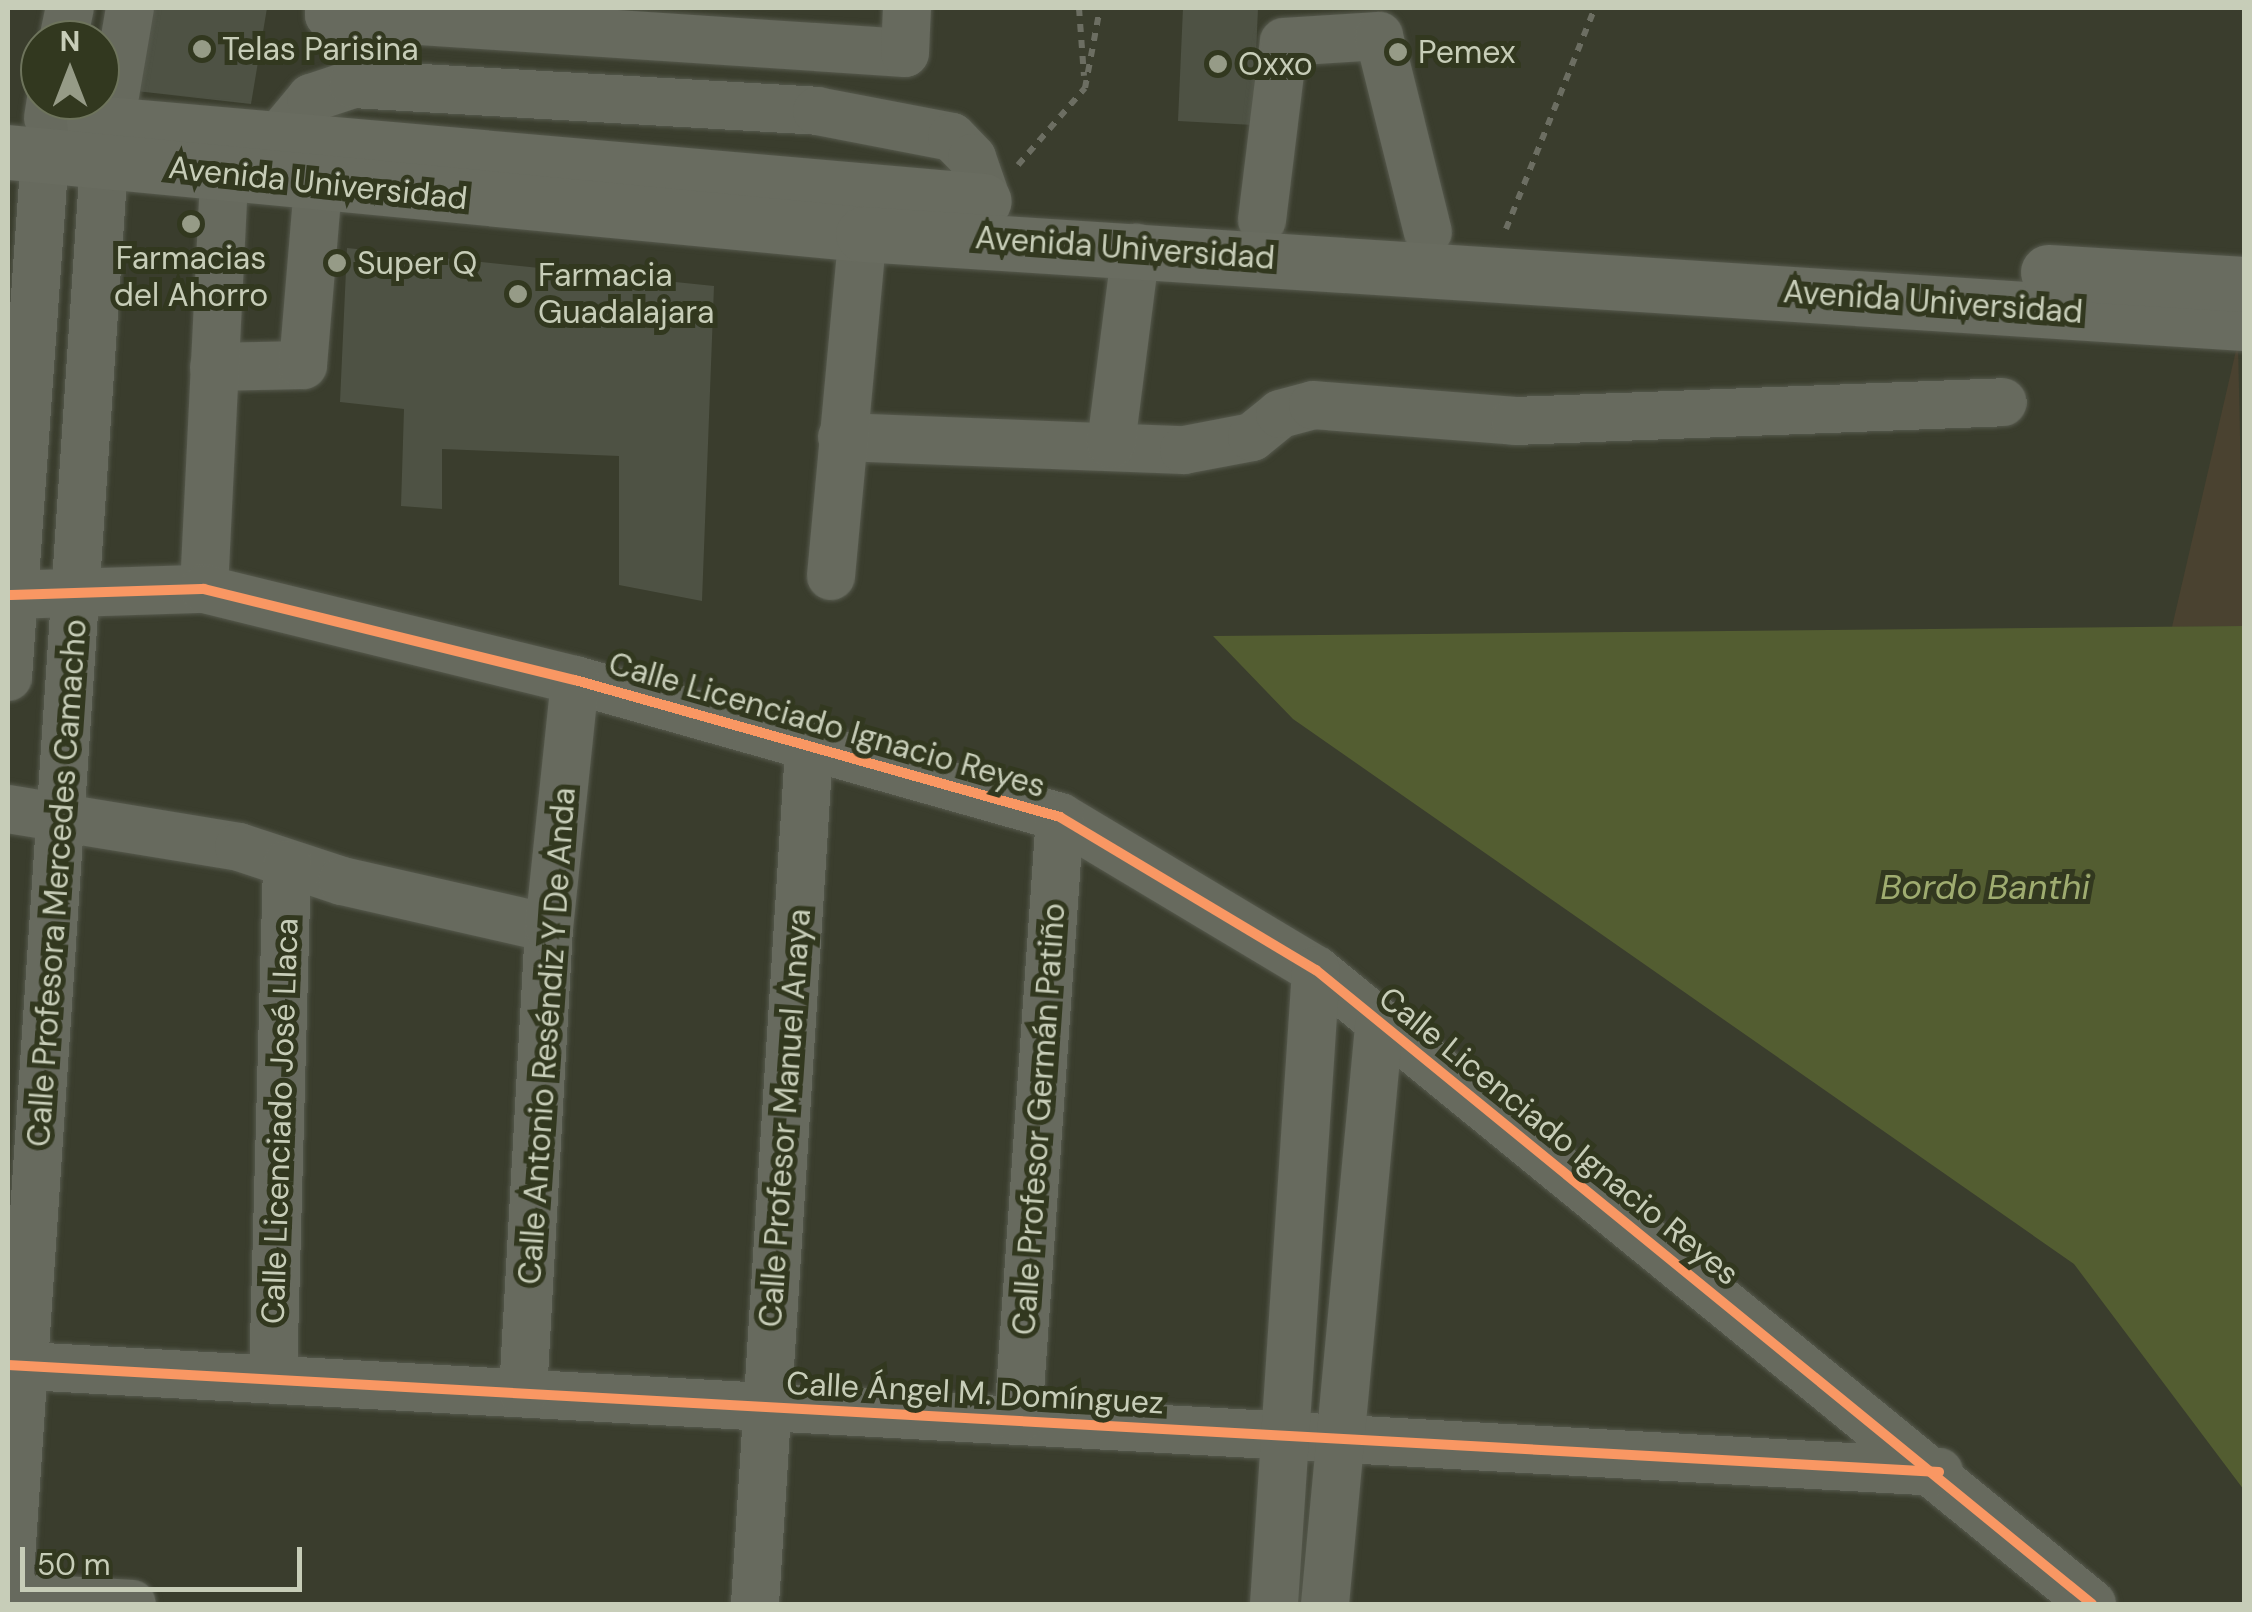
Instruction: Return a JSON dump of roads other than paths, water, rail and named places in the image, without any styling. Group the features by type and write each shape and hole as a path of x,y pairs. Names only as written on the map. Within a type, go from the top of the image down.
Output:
{"main road":[{"name":"Avenida Universidad","path":"32,128 107,143 224,176 318,184 864,214 987,201 2244,284"},
{"name":"Avenida Universidad","path":"107,143 276,140 1136,248 2244,323"}],"street":[{"name":"Calle Profesora Mercedes Camacho","path":"8,1604 16,1365 77,591 107,143 130,8"},
{"path":"329,8 328,15 821,28 905,52 907,8"},
{"path":"816,111 821,28"},
{"path":"1262,220 1284,42 1380,36 1428,232"},
{"path":"276,140 311,98 353,84 816,111 952,137 972,158 987,201"},
{"name":"Calle Profesora Mercedes Camacho","path":"8,676 32,128"},
{"path":"204,589 224,176"},
{"path":"214,367 303,366 318,184"},
{"path":"831,576 864,214"},
{"path":"1111,444 1136,248"},
{"path":"842,438 1111,444 1184,450 1252,437 1280,414 1313,406 1515,421 2003,402"},
{"name":"Calle Licenciado Ignacio Reyes","path":"10,595 204,589 575,680 809,752 1060,817 1316,970 1380,1026 1939,1472 2092,1604"},
{"name":"Calle Antonio Reséndiz Y De Anda","path":"523,1393 549,928 575,680"},
{"name":"Calle Profesor Manuel Anaya","path":"755,1604 809,752"},
{"path":"8,809 239,846 287,864 549,928"},
{"name":"Calle Profesor Germán Patiño","path":"1018,1420 1060,817"},
{"name":"Calle Licenciado José Llaca","path":"273,1379 287,864"},
{"path":"1274,1604 1316,970"},
{"path":"1325,1604 1335,1438 1380,1026"},
{"name":"Calle Ángel M. Domínguez","path":"16,1365 1939,1472"},
{"path":"8,1597 132,1604"}],"water":[{"name":"Bordo Banthi","path":"2244,626 2244,1490 2074,1264 1293,719 1213,636"}],"place":[{"name":"Telas Parisina","path":"202,49"},
{"name":"Pemex","path":"1398,52"},
{"name":"Oxxo","path":"1218,64"},
{"name":"Farmacias del Ahorro","path":"191,224"},
{"name":"Super Q","path":"337,263"},
{"name":"Farmacia Guadalajara","path":"518,294"}]}
